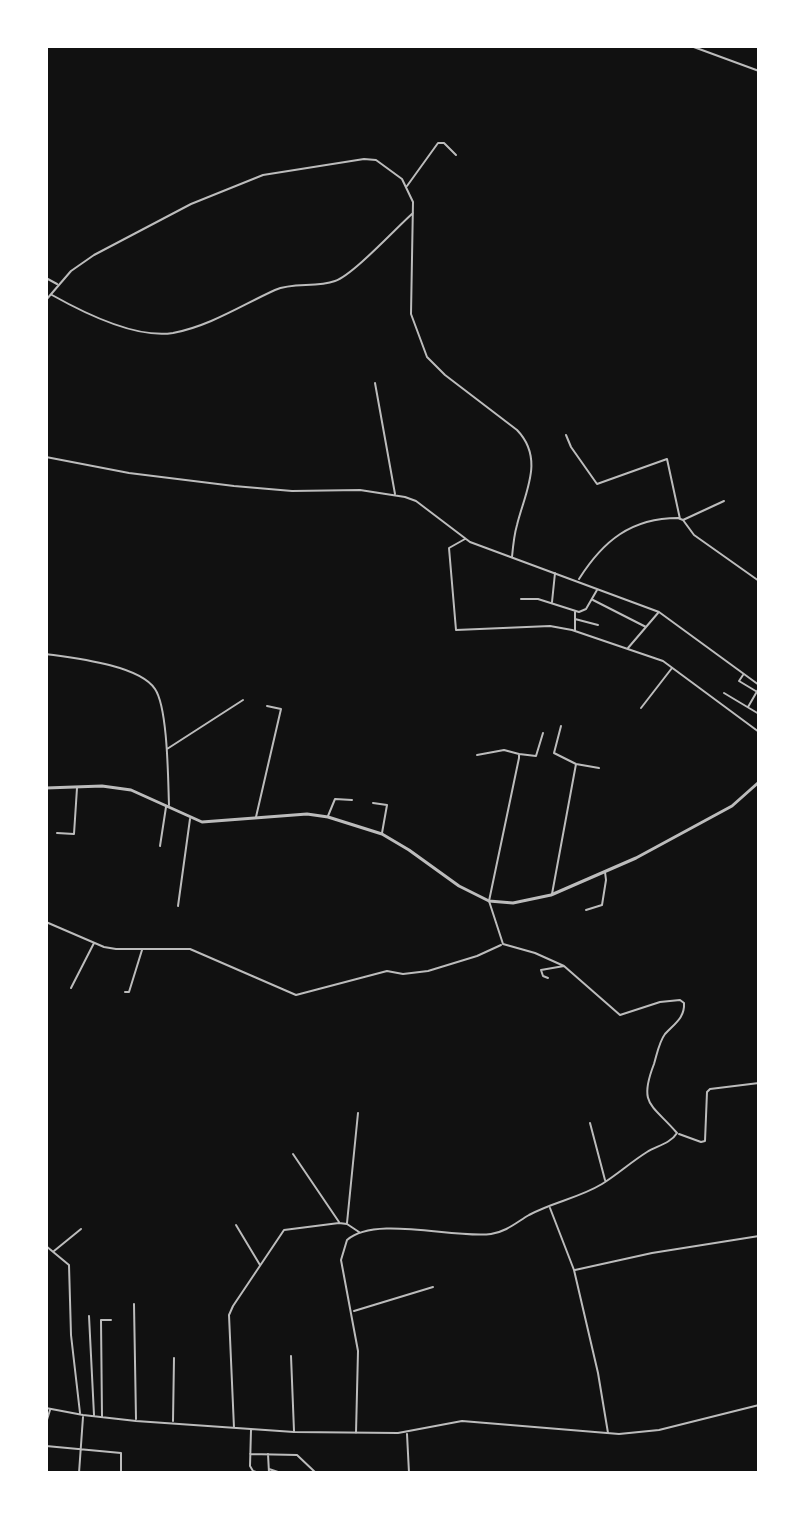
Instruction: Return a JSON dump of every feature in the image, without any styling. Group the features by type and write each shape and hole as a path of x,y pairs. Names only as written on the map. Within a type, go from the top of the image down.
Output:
{"street":[{"path":"691,46 759,71"},
{"path":"406,187 438,143 444,143 456,155"},
{"path":"46,300 58,285 94,255 191,204 263,175 364,159 383,163 402,179 414,212 411,314 427,357 445,375 517,430 531,452 526,500 517,523 512,557"},
{"path":"49,294 113,325 159,334 179,331 239,309 278,289 338,280 350,273 414,212"},
{"path":"46,278 58,285"},
{"path":"375,383 395,495"},
{"path":"566,435 597,484 667,459 681,520 694,535 759,581"},
{"path":"46,457 129,473 250,488 360,490 416,501 465,539 659,612 743,675 758,690"},
{"path":"578,580 595,553 630,528 644,521 681,520 724,501"},
{"path":"465,539 449,548 456,630 550,626 575,631 663,661 759,732"},
{"path":"552,604 555,572"},
{"path":"521,599 538,599 575,611 586,609 598,589"},
{"path":"592,600 646,627"},
{"path":"575,611 575,631"},
{"path":"627,649 659,612"},
{"path":"575,619 598,625"},
{"path":"46,654 133,673 154,687 160,704 166,749 168,806 160,846"},
{"path":"641,708 673,667"},
{"path":"743,675 739,681 758,690"},
{"path":"748,707 758,690"},
{"path":"724,693 759,714"},
{"path":"166,749 243,700"},
{"path":"255,818 281,709 267,706"},
{"path":"561,726 554,753 576,764 599,768"},
{"path":"477,755 504,750 536,756 543,733"},
{"path":"503,944 489,901 519,754"},
{"path":"551,895 576,764"},
{"path":"46,788 102,786 131,790 190,818 214,823 307,814 328,817 382,834 459,886 489,901 526,902 551,895 604,871 708,819 746,796 759,782"},
{"path":"57,833 74,834 77,786"},
{"path":"328,817 335,799 352,800"},
{"path":"373,803 387,805 382,834"},
{"path":"178,906 190,818"},
{"path":"586,910 602,905 606,880 604,871"},
{"path":"46,922 116,949 190,949 296,995 387,971 403,974 428,971 477,956 503,944 564,966 620,1015 660,1002 680,1000 684,1003 683,1014 662,1039 646,1087 646,1096 652,1107 677,1133 705,1141 707,1092 710,1089 759,1083"},
{"path":"71,988 94,943"},
{"path":"125,992 129,992 142,949"},
{"path":"548,978 543,976 541,970 564,966"},
{"path":"347,1224 358,1113"},
{"path":"590,1123 605,1182"},
{"path":"356,1433 358,1351 341,1253 347,1240 360,1232 385,1228 494,1234 605,1182 647,1152 673,1140 677,1133"},
{"path":"293,1154 339,1223"},
{"path":"549,1207 574,1270 598,1373 608,1434"},
{"path":"234,1428 229,1313 284,1230 339,1223 360,1232"},
{"path":"236,1225 261,1266"},
{"path":"54,1251 81,1229"},
{"path":"574,1270 652,1253 759,1236"},
{"path":"46,1246 69,1265 71,1335 81,1415 79,1473"},
{"path":"352,1312 433,1287"},
{"path":"134,1304 136,1421"},
{"path":"89,1316 94,1416"},
{"path":"102,1417 101,1320 111,1320"},
{"path":"291,1356 294,1432"},
{"path":"173,1423 174,1358"},
{"path":"46,1408 136,1421 294,1432 407,1432 462,1421 608,1434 659,1430 759,1405"},
{"path":"46,1423 51,1409"},
{"path":"251,1429 251,1469 259,1473"},
{"path":"407,1432 409,1473"},
{"path":"46,1446 121,1453 121,1473"},
{"path":"250,1454 297,1455 316,1473"},
{"path":"268,1454 268,1471 281,1473"},
{"path":"303,1473 306,1466"}]}
